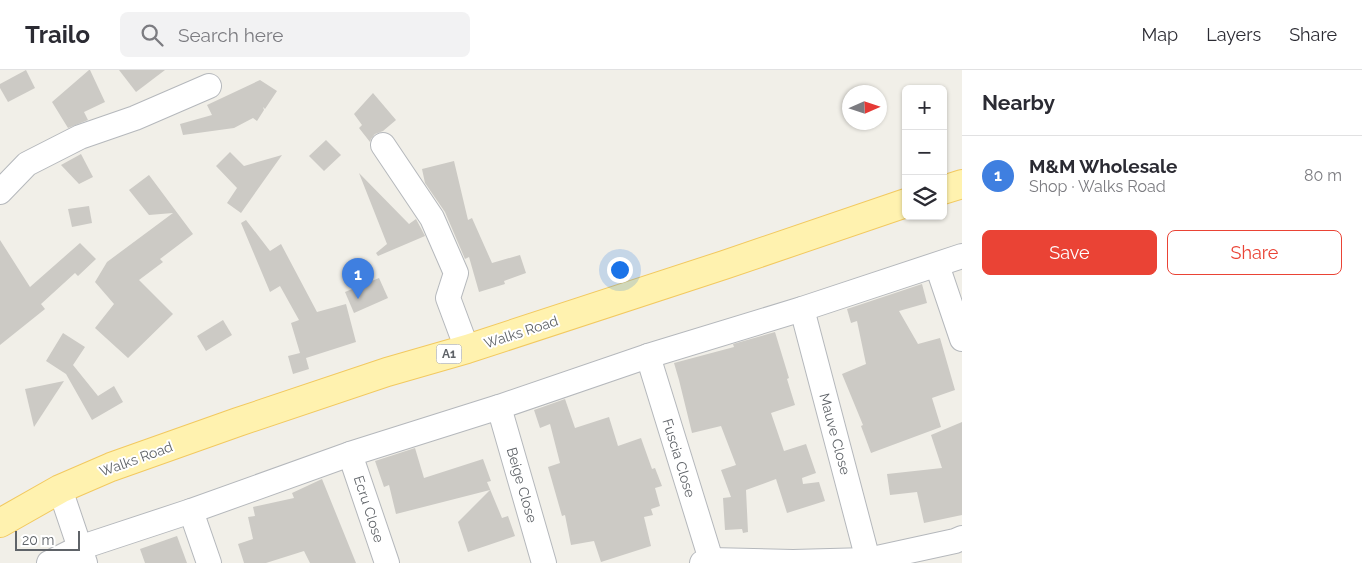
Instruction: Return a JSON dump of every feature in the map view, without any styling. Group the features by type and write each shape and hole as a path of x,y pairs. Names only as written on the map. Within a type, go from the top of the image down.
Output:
{"main road":[{"path":"947,189 962,184"},
{"name":"Walks Road","path":"0,522 60,489 111,466 387,372 467,349 902,204"}],"street":[{"path":"0,192 27,164 36,159 80,137 136,118 209,86"},
{"path":"384,145 432,218 456,273 448,298 467,349"},
{"path":"49,563 82,556 190,511 350,454 499,407 648,356 802,309 962,256"},
{"path":"937,265 962,339"},
{"name":"Mauve Close","path":"802,309 868,560"},
{"name":"Fuscia Close","path":"648,356 707,562"},
{"name":"Beige Close","path":"499,407 544,563"},
{"name":"Ecru Close","path":"350,454 387,563"},
{"path":"60,489 82,556"},
{"path":"190,511 209,563"},
{"path":"707,562 868,560 962,538"}],"building":[{"path":"26,70 35,88 8,102 0,88 0,84"},
{"path":"89,70 105,102 84,112 88,120 68,128 52,102"},
{"path":"119,70 165,70 136,92"},
{"path":"260,80 277,91 265,109 263,107 264,110 257,121 253,118 234,128 183,135 180,124 212,115 207,105"},
{"path":"373,93 396,120 383,131 375,134 370,142 359,128 362,125 354,114"},
{"path":"326,140 341,155 324,171 309,156"},
{"path":"230,152 244,166 282,155 241,213 227,203 237,188 216,166"},
{"path":"81,154 93,177 79,184 61,165"},
{"path":"454,161 468,220 472,218 492,263 520,255 526,273 504,281 505,284 479,292 469,257 465,259 445,212 425,183 422,169"},
{"path":"359,173 409,224 416,219 425,236 378,256 376,253 387,244"},
{"path":"149,175 193,234 160,259 163,262 139,280 173,314 128,358 95,328 114,304 95,282 107,262 173,213 149,215 129,190"},
{"path":"89,206 92,223 72,227 68,209"},
{"path":"246,220 270,251 281,244 317,312 346,304 356,342 306,358 309,369 293,374 288,356 300,353 291,323 299,320 280,286 270,292 241,223"},
{"path":"0,240 30,287 80,243 96,259 78,276 75,273 41,304 45,309 0,345"},
{"path":"379,278 388,298 354,313 345,292"},
{"path":"922,284 927,303 899,311 918,344 940,338 955,390 932,398 941,427 871,453 861,426 863,425 842,374 866,364 857,321 851,323 847,309"},
{"path":"223,320 232,335 206,351 197,336"},
{"path":"775,332 795,405 771,413 784,451 806,444 816,473 802,478 803,484 819,482 825,501 787,513 776,479 746,490 748,532 743,533 742,529 725,530 723,498 731,497 721,470 736,465 721,426 692,433 674,363 734,347 733,344"},
{"path":"63,333 85,347 73,365 98,396 114,386 123,402 92,420 66,374 46,361"},
{"path":"64,381 34,427 25,389"},
{"path":"565,399 575,428 609,417 618,446 641,438 652,469 655,468 662,486 655,488 660,506 651,509 653,515 644,517 651,546 601,562 594,541 571,545 565,515 562,516 548,467 560,463 550,424 540,428 534,410"},
{"path":"962,422 962,515 924,523 917,492 890,495 887,474 942,468 931,435"},
{"path":"415,448 424,478 483,459 491,481 487,482 502,518 508,516 515,536 468,552 458,522 490,490 396,514 389,485 384,487 375,461"},
{"path":"322,479 356,563 310,563 304,551 266,563 244,563 238,544 253,539 248,517 255,516 253,507 294,498 292,493"},
{"path":"177,536 187,563 145,563 140,549"}],"place":[{"name":"M&M Wholesale","path":"358,299"}]}
